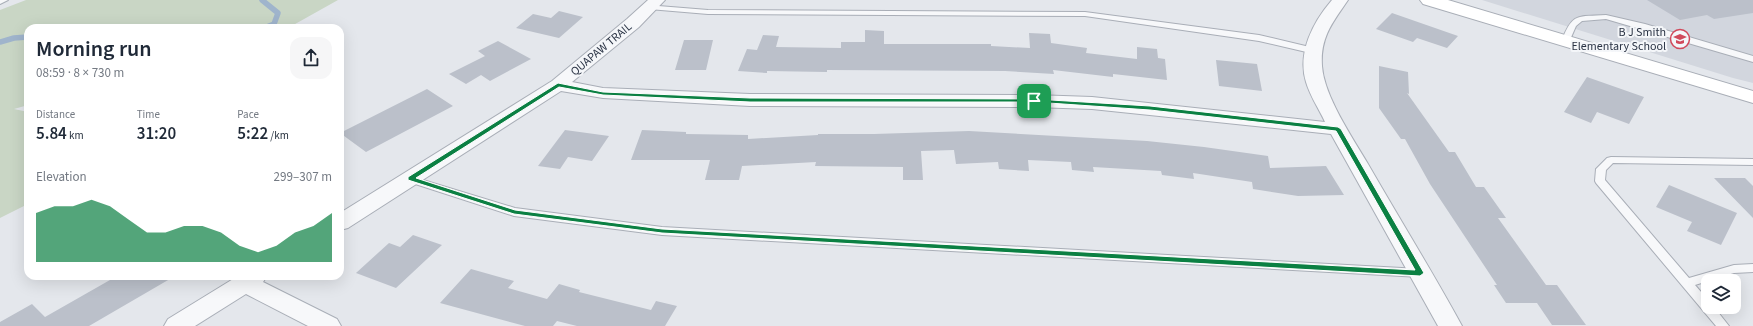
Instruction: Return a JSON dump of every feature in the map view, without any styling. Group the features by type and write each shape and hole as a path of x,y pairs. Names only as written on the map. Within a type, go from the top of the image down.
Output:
{"street":[{"path":"1340,0 1321,26 1313,64 1315,82 1338,129 1450,326"},
{"path":"1429,0 1753,97"},
{"name":"QUAPAW TRAIL","path":"344,220 558,85 653,4"},
{"path":"558,85 603,93 750,100 1034,101 1092,103 1338,129"},
{"path":"176,326 249,280"},
{"path":"253,280 329,326"}],"lane":[{"path":"0,2 4,0"},
{"path":"653,4 708,12 1085,14 1259,38 1315,51"},
{"path":"1566,40 1572,25 1580,19 1606,17 1642,26 1753,59"},
{"path":"1723,326 1600,181 1600,169 1611,160 1753,162"},
{"path":"410,179 514,212 662,231 1420,273"},
{"path":"1686,283 1734,269 1753,268"}],"shaded area":[{"name":"B J Smith Elementary School","path":"1482,0 1753,0 1753,83 1733,78"}],"green space":[{"path":"26,0 338,0 295,24 24,24 24,106 14,109 24,111 24,206 0,218 0,10"}],"building":[{"path":"1647,0 1753,0 1753,13 1714,19 1707,15 1680,20"},
{"path":"559,11 583,17 559,38 516,28 533,14 551,18"},
{"path":"1392,13 1458,36 1447,48 1417,38 1413,42 1376,29"},
{"path":"865,30 884,31 884,44 991,44 991,46 1030,48 1029,33 1050,34 1051,43 1087,48 1086,53 1137,59 1137,47 1157,49 1158,58 1165,59 1167,80 1113,74 1113,77 1053,70 1054,74 1005,71 827,70 827,72 767,71 767,73 738,71 747,49 757,50 763,35 779,36 776,47 841,48 841,42 865,42"},
{"path":"684,40 713,40 706,70 675,70"},
{"path":"498,41 531,59 490,81 481,75 466,84 449,74 485,56 478,51"},
{"path":"1216,60 1257,64 1262,91 1219,86"},
{"path":"1379,66 1408,72 1409,94 1407,93 1449,152 1455,152 1476,187 1484,187 1506,218 1498,218 1546,285 1557,285 1586,325 1552,325 1537,303 1506,303 1494,285 1497,285 1430,184 1405,139 1401,139 1379,108"},
{"path":"1587,77 1644,97 1629,124 1597,112 1591,123 1564,112"},
{"path":"427,89 453,106 366,152 344,136 344,131"},
{"path":"565,130 609,136 592,161 568,157 560,169 538,166"},
{"path":"642,130 686,132 686,134 748,135 748,139 818,134 969,131 1147,141 1268,156 1270,168 1326,166 1344,195 1298,196 1253,189 1252,182 1193,173 1194,179 1162,175 1161,171 1093,167 1094,172 1072,170 1071,162 1028,160 1029,171 999,169 998,162 956,164 954,150 921,151 923,180 903,180 903,167 815,166 816,162 742,166 739,180 705,180 710,160 631,160"},
{"path":"1714,178 1745,178 1753,186 1753,218"},
{"path":"1669,185 1737,213 1721,245 1687,231 1692,222 1656,207"},
{"path":"413,235 442,245 396,288 356,273 389,243 400,247"},
{"path":"471,269 514,281 508,288 547,299 559,284 580,290 579,292 651,310 656,301 677,306 665,326 577,326 557,321 553,326 525,326 440,303"},
{"path":"110,280 168,280 89,326 0,326 0,322 32,304 45,317"}],"waterway":[{"path":"262,0 278,13 274,24"},
{"path":"0,42 14,38 24,37"}],"place":[{"name":"B J Smith Elementary School","path":"1680,39"}],"route":[{"path":"558,85 603,93 750,100 1034,101 1092,103 1150,108 1338,129 1420,273 662,231 514,212 410,179 558,85"}]}
